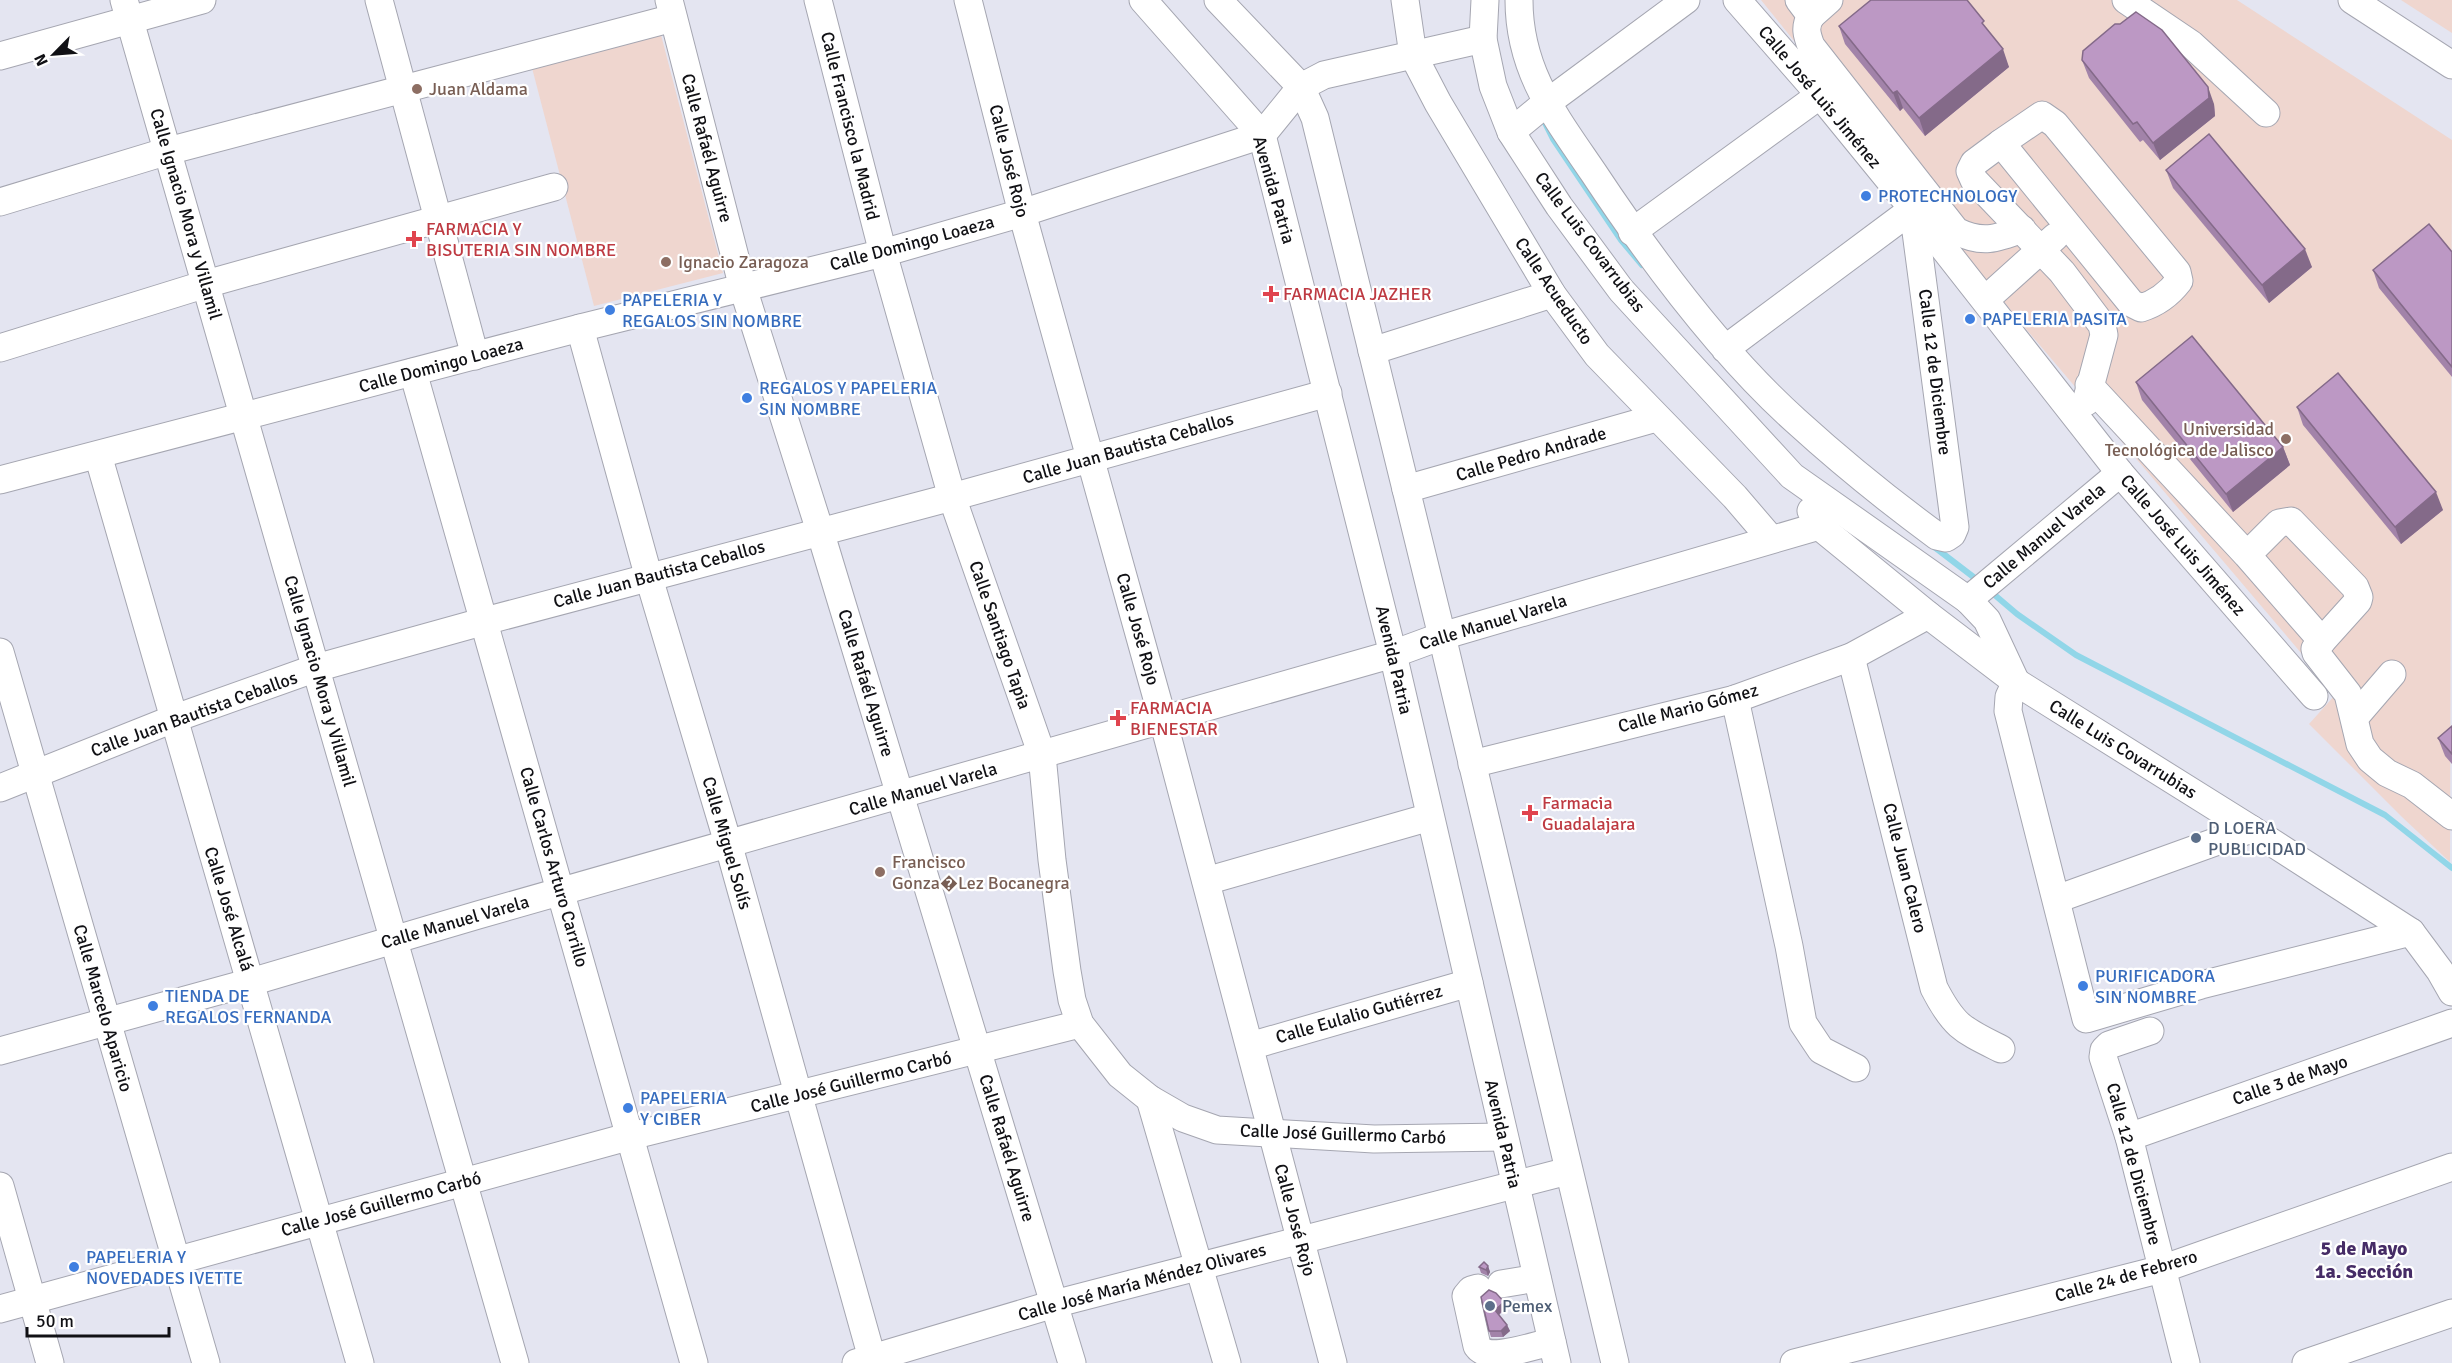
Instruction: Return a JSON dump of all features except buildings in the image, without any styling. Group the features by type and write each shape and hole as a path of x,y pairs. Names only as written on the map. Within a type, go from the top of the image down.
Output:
{"street":[{"path":"0,56 127,10 202,0"},
{"path":"379,0 475,356"},
{"name":"Calle Francisco la Madrid","path":"818,0 883,253"},
{"name":"Calle José Rojo","path":"968,0 1022,213 1163,720 1333,1363"},
{"name":"Avenida Patria","path":"1143,0 1262,135 1393,654 1554,1352"},
{"name":"Calle Acueducto","path":"1405,0 1413,55 1432,94 1552,294 1597,355 1735,497 1771,539"},
{"name":"Calle Luis Covarrubias","path":"1485,0 1483,39 1493,86 1531,116 1559,206 1621,290 1828,517 1928,615 2016,682 2252,829 2411,932 2440,971 2452,992"},
{"path":"1519,0 1524,50 1528,64 1531,116 1632,232 1725,349 1913,209"},
{"path":"1531,116 1686,0"},
{"name":"Calle José Luis Jiménez","path":"1737,0 1820,95 1913,209 2120,473 2314,696"},
{"path":"2126,0 2192,44 2266,113"},
{"path":"2352,0 2452,65"},
{"path":"1222,2 1301,87 1315,118 1442,636 1615,1363"},
{"path":"1813,5 1806,33 1811,46 1956,231 1982,240 1998,238 2022,229"},
{"path":"0,202 168,151 402,88 671,9"},
{"name":"Calle Rafaél Aguirre","path":"671,9 743,288 820,531 1072,1363"},
{"name":"Calle Ignacio Mora y Villamil","path":"127,10 515,1363"},
{"path":"1262,135 1301,87 1324,75 1483,39"},
{"path":"1632,232 1820,95"},
{"path":"2001,142 2132,303 2141,308 2153,304 2172,290 2179,281 2177,272 2055,124 2042,115 2001,142 1974,163 1970,171 1974,180 2042,250 2075,288 2102,325 2104,335 2089,385 2081,423"},
{"name":"Calle Domingo Loaeza","path":"0,480 580,328 883,253 1022,213 1262,135"},
{"path":"0,348 206,284 554,187"},
{"name":"Calle 12 de Diciembre","path":"1725,349 1795,420 1886,498 1937,536 1946,538 1952,534 1955,527 1913,209"},
{"path":"1984,300 2068,225"},
{"name":"Calle Santiago Tapia","path":"883,253 952,497 1042,755 1052,860 1067,971 1072,1000 1080,1024"},
{"path":"1372,351 1552,294"},
{"name":"Calle Miguel Solís","path":"580,328 649,578 728,843 798,1095 864,1361"},
{"name":"Calle Carlos Arturo Carrillo","path":"413,372 694,1363"},
{"path":"2089,385 2247,555 2322,641"},
{"name":"Calle Juan Bautista Ceballos","path":"0,788 173,719 316,668 1328,393"},
{"name":"Calle Pedro Andrade","path":"1406,489 1656,418"},
{"name":"Calle José Alcalá","path":"98,455 360,1363"},
{"name":"Calle Manuel Varela","path":"1973,596 2120,473"},
{"name":"Calle Luis Covarrubias","path":"1828,517 1973,596 2016,682"},
{"name":"Calle Manuel Varela","path":"0,1051 251,982 728,843 1393,654 1442,636 1771,539 1828,517"},
{"path":"2247,555 2279,523 2291,521 2355,588 2359,597 2357,604 2322,641 2315,650 2316,653 2348,694 2360,744 2370,759 2387,772 2412,785 2452,816"},
{"name":"Calle Mario Gómez","path":"1472,764 1735,699 1851,657 1928,615"},
{"name":"Calle Marcelo Aparicio","path":"0,652 207,1363"},
{"name":"Calle Juan Calero","path":"1851,657 1934,988 1945,1010 1962,1029 2001,1049"},
{"path":"2355,717 2392,674"},
{"path":"2016,682 2009,697 2008,711 2086,1019 2201,985 2411,932"},
{"path":"1735,699 1789,946 1803,1023 1821,1050 1856,1068"},
{"path":"1206,881 1430,817"},
{"path":"2057,899 2252,829"},
{"name":"Calle Eulalio Gutiérrez","path":"1250,1046 1468,983"},
{"name":"Calle 3 de Mayo","path":"2128,1137 2452,1023"},
{"name":"Calle José Guillermo Carbó","path":"0,1309 631,1136 1080,1024 1120,1075 1150,1099 1183,1118 1217,1130 1374,1139 1504,1137"},
{"name":"Calle 12 de Diciembre","path":"2150,1031 2109,1045 2104,1050 2103,1057 2128,1137 2186,1363"},
{"path":"1150,1099 1227,1363"},
{"name":"Calle 24 de Febrero","path":"1802,1362 2162,1269 2452,1167"},
{"name":"Calle José María Méndez Olivares","path":"864,1361 1054,1304 1568,1171"},
{"path":"0,1186 50,1363"},
{"path":"1537,1278 1470,1290 1466,1296 1477,1346 1480,1351 1492,1355 1554,1352"},
{"path":"2306,1363 2452,1313"}],"shaded area":[{"name":"Universidad Tecnológica de Jalisco","path":"1761,0 2237,0 2452,140 2450,862 2309,724 2336,694 2026,329"},
{"path":"2401,0 2452,0 2452,33"},
{"path":"660,31 723,273 594,306 531,64"}],"waterway":[{"path":"1545,123 1553,139 1621,240 1642,265"},
{"path":"1933,546 1980,582"},
{"path":"1990,591 2017,614 2076,655 2385,815 2452,868"}],"place":[{"name":"Juan Aldama","path":"417,89"},
{"name":"PROTECHNOLOGY","path":"1866,196"},
{"name":"FARMACIA Y BISUTERIA SIN NOMBRE","path":"414,239"},
{"name":"Ignacio Zaragoza","path":"666,262"},
{"name":"FARMACIA JAZHER","path":"1271,294"},
{"name":"PAPELERIA Y REGALOS SIN NOMBRE","path":"610,310"},
{"name":"PAPELERIA PASITA","path":"1970,319"},
{"name":"REGALOS Y PAPELERIA SIN NOMBRE","path":"747,398"},
{"name":"Universidad Tecnológica de Jalisco","path":"2286,439"},
{"name":"FARMACIA BIENESTAR","path":"1118,718"},
{"name":"Farmacia Guadalajara","path":"1530,813"},
{"name":"D LOERA PUBLICIDAD","path":"2196,838"},
{"name":"Francisco Gonza�Lez Bocanegra","path":"880,872"},
{"name":"PURIFICADORA SIN NOMBRE","path":"2083,986"},
{"name":"TIENDA DE REGALOS FERNANDA","path":"153,1006"},
{"name":"PAPELERIA Y CIBER","path":"628,1108"},
{"name":"PAPELERIA Y NOVEDADES IVETTE","path":"74,1267"},
{"name":"Pemex","path":"1490,1306"}],"district":[{"name":"5 de Mayo 1a. Sección","path":"2364,1260"}]}
